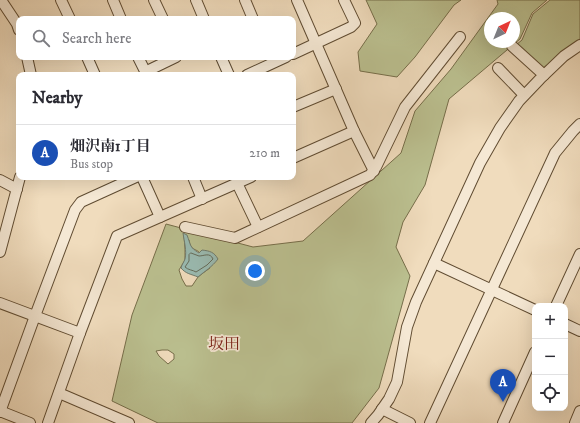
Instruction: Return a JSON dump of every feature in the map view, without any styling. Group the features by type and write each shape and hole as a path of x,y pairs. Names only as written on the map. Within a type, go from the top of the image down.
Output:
{"street":[{"path":"2,0 16,22"},
{"path":"61,0 69,16"},
{"path":"113,0 120,16"},
{"path":"154,0 162,16"},
{"path":"196,0 203,16"},
{"path":"245,0 252,16"},
{"path":"297,0 354,131 374,171"},
{"path":"296,53 351,27 355,23 344,0"},
{"path":"184,227 235,238 370,175 374,171 405,108 460,37"},
{"path":"371,423 389,399 397,382 407,327 416,302 480,163 500,128 524,95 564,56 580,45"},
{"path":"514,48 544,75"},
{"path":"28,60 30,72"},
{"path":"88,60 94,72"},
{"path":"139,60 145,72"},
{"path":"150,72 171,60"},
{"path":"222,60 228,72"},
{"path":"252,72 272,60"},
{"path":"498,68 524,95"},
{"path":"296,106 336,89"},
{"path":"430,423 555,153 580,124"},
{"path":"296,157 354,131"},
{"path":"0,180 17,189"},
{"path":"0,252 19,180"},
{"path":"30,423 0,412 75,210 81,202 129,180"},
{"path":"143,180 160,217"},
{"path":"193,180 202,199"},
{"path":"48,423 117,236 244,180"},
{"path":"237,183 258,227"},
{"path":"557,303 580,254"},
{"path":"434,263 532,309"},
{"path":"0,303 80,333"},
{"path":"568,325 580,331"},
{"path":"503,423 532,359"},
{"path":"58,393 129,423"},
{"path":"382,410 410,423"},
{"path":"575,423 580,411"}],"green space":[{"path":"366,0 461,0 454,5 415,57 397,77 360,71 358,52 377,24"},
{"path":"497,0 547,0 532,13 520,39 520,12 492,12 498,4"},
{"path":"550,0 580,0 580,39 542,69 519,48 520,42 533,14"},
{"path":"484,23 484,48 509,48 449,99 425,185 403,222 396,247 410,276 379,388 352,423 158,423 112,401 132,315 166,224 253,247 303,241 401,153 415,111 451,69","holes":["184,235 189,240 192,248 201,254 210,268 198,277 192,286 186,286 179,270 185,260","168,350 174,354 174,359 168,364 156,351"]}],"water":[{"path":"183,233 187,235 193,249 199,253 202,250 210,251 218,259 211,267 198,277 187,273 181,268 186,256"}],"place":[{"name":"畑沢南1丁目","path":"503,402"}],"district":[{"name":"坂田","path":"224,343"}]}
